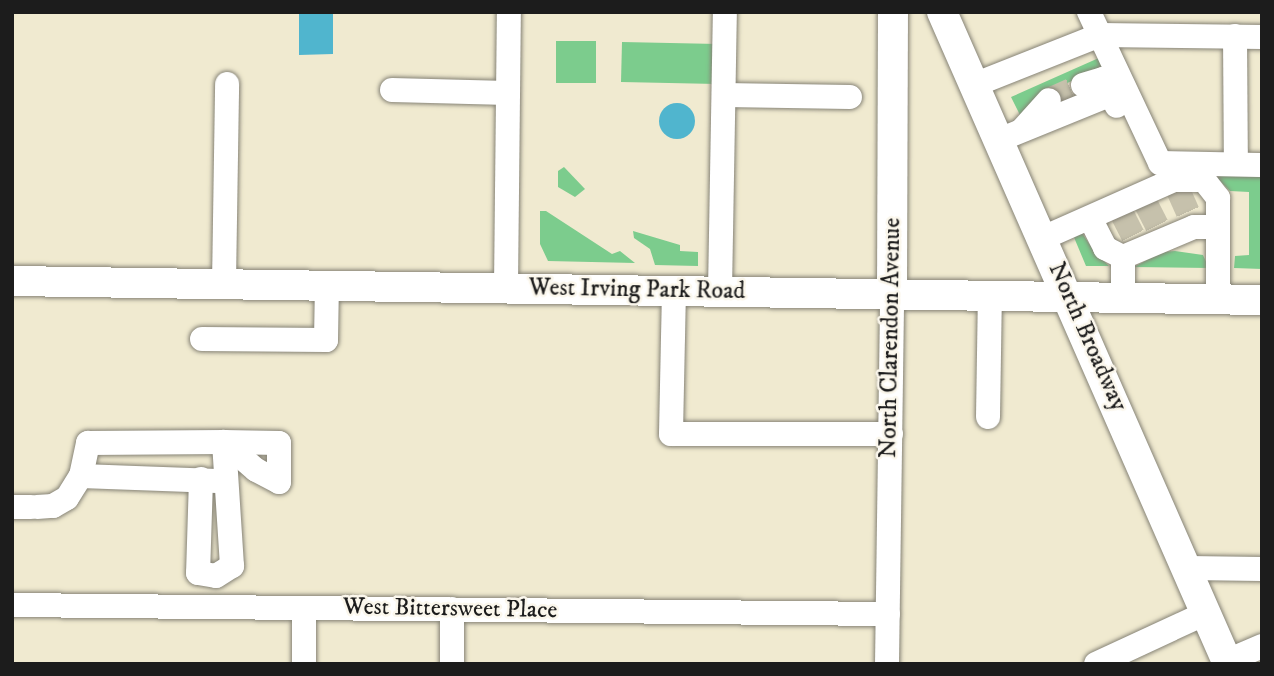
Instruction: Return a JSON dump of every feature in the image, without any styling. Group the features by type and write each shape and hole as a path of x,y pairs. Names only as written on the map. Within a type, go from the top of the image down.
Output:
{"main road":[{"name":"North Clarendon Avenue","path":"892,294 893,12"},
{"name":"North Broadway","path":"942,12 974,85 1010,135 1043,238 1228,662"},
{"name":"West Irving Park Road","path":"12,281 1262,300"}],"street":[{"path":"506,288 509,12"},
{"path":"720,291 725,12"},
{"path":"1089,12 1160,163 1248,165 1226,28"},
{"path":"974,85 1100,35 1226,28 1262,37"},
{"path":"1083,85 1103,79 1159,192"},
{"path":"224,283 227,84"},
{"path":"392,90 508,93"},
{"path":"1010,135 1112,94"},
{"path":"724,95 850,97"},
{"path":"1010,135 1049,100"},
{"path":"1043,238 1090,218 1120,210 1159,192 1204,180 1218,198 1200,223 1161,234 1132,248 1105,248 1090,218"},
{"path":"1200,223 1218,299"},
{"path":"1123,298 1132,248"},
{"path":"202,339 326,340 327,285"},
{"path":"674,290 671,434 891,434"},
{"name":"North Clarendon Avenue","path":"887,664 892,294"},
{"path":"988,417 990,296"},
{"path":"26,507 53,506 66,498 81,476 88,443 224,442 228,482 224,571 215,607"},
{"path":"81,476 228,482"},
{"path":"201,479 198,573 224,571"},
{"path":"1188,568 1262,569"},
{"name":"West Bittersweet Place","path":"12,605 888,614"},
{"path":"304,608 304,664"},
{"path":"452,609 452,664"},
{"path":"1096,664 1206,613"},
{"path":"1228,662 1262,646"}],"green space":[{"path":"556,41 596,41 596,83 556,83"},
{"path":"622,42 718,44 717,84 621,82"},
{"path":"1101,57 1109,74 1079,78 1046,92 1020,115 1011,97"},
{"path":"564,167 585,189 575,197 558,187 558,171"},
{"path":"1208,169 1262,170 1262,269 1234,268 1235,256 1249,255 1249,192 1230,191"},
{"path":"540,211 546,211 612,254 620,251 635,263 548,261 540,244"},
{"path":"633,231 680,245 680,251 698,252 698,266 655,265 650,249 634,238"},
{"path":"1082,233 1094,251 1109,266 1086,266 1073,235"},
{"path":"1162,252 1203,255 1209,268 1134,267"}],"water":[{"path":"299,12 333,12 333,54 299,55"},
{"path":"677,103 689,109 695,121 689,133 677,139 665,133 659,121 665,109"}],"tunnel":[{"path":"1049,100 1083,85"},
{"path":"1178,190 1189,215"},
{"path":"1146,204 1158,228"},
{"path":"1122,214 1134,238"}]}
